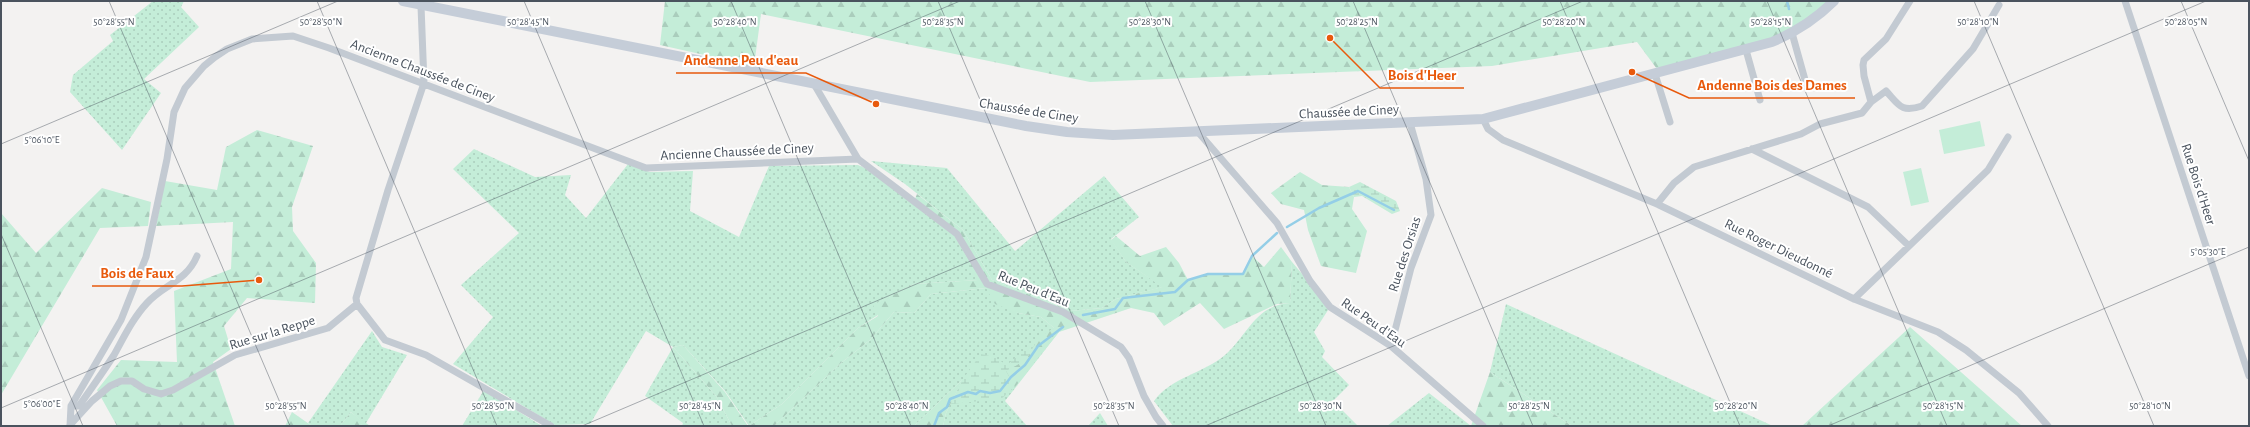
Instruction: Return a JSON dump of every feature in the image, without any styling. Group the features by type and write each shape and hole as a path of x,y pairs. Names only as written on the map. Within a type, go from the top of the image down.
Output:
{"main road":[{"name":"Chaussée de Ciney","path":"403,1 421,6 814,84 1067,132 1113,135 1483,119 1772,42 1792,34 1819,16 1834,1"}],"street":[{"path":"1871,102 1864,76 1864,60 1886,39 1910,1"},
{"name":"Rue Bois d'Heer","path":"2125,1 2249,376"},
{"path":"1657,204 1674,183 1694,167 1801,134 1820,124 1862,113 1871,102 1886,91 1901,108 1912,110 1922,106 1973,49 1997,2"},
{"path":"421,6 424,83 388,190 356,298 357,304 385,340 426,355 551,426"},
{"path":"1792,34 1807,87"},
{"name":"Ancienne Chaussée de Ciney","path":"70,425 71,406 121,320 146,257 167,159 174,112 185,88 204,66 228,49 242,43 265,37 293,36 424,83 646,168 858,159"},
{"path":"1746,50 1760,100"},
{"path":"1655,74 1670,122"},
{"name":"Rue Peu d'Eau","path":"814,84 858,159 957,234 987,284 1063,312 1121,347 1129,358 1144,396 1163,426"},
{"name":"Rue Roger Dieudonné","path":"1483,119 1488,129 1504,140 1657,204 1854,299 1938,332 1966,350 2019,392 2048,426"},
{"name":"Rue des Orsias","path":"1391,346 1411,268 1431,214 1426,178 1410,123"},
{"name":"Rue Peu d'Eau","path":"1198,132 1277,223 1310,281 1330,307 1391,346 1483,426"},
{"path":"1854,299 1988,170 2008,137"},
{"path":"1752,148 1868,207 1909,246"},
{"path":"71,406 79,406 114,354 131,324 147,302 185,275 192,267 197,256"},
{"name":"Rue sur la Reppe","path":"70,425 92,401 110,386 121,381 132,381 144,389 161,394 173,390 236,355 328,328 357,304"}],"green space":[{"path":"153,1 184,1 181,7 199,27 144,79 161,93 122,150 70,92 73,75 113,41 110,35"},
{"path":"665,1 1834,1 1792,33 1657,69 1637,42 1492,66 1090,82 761,14 754,66 660,45"},
{"path":"1980,121 1985,146 1944,154 1939,130"},
{"path":"257,130 313,146 292,207 293,231 316,263 315,303 247,298 224,326 231,349 213,362 235,426 117,426 97,390 121,360 177,362 174,291 231,269 233,222 156,226 165,181 217,190 226,147"},
{"path":"474,149 535,177 571,175 565,195 586,218 628,164 650,172 693,171 690,211 739,237 769,166 858,165 869,170 955,236 979,280 914,284 874,305 878,315 858,328 782,404 749,426 725,391 683,345 673,347 646,331 590,424 555,425 453,364 493,317 461,285 519,233 453,169"},
{"path":"871,161 947,168 1015,251 1104,176 1139,217 1111,239 1126,262 1163,287 1116,299 1102,308 1071,311 992,280 963,230 905,184"},
{"path":"1921,168 1929,202 1911,206 1903,172"},
{"path":"1300,172 1322,185 1349,187 1354,197 1352,209 1367,231 1356,273 1321,266 1308,230 1304,210 1281,204 1271,193"},
{"path":"1360,182 1396,201 1400,211 1392,214 1362,196 1354,197 1349,187"},
{"path":"102,188 151,202 148,226 100,228 1,395 1,213 36,253"},
{"path":"917,194 963,230 992,280 1071,311 1102,308 1116,299 1162,287 1126,262 1111,240 1116,236 1140,256 1166,247 1179,263 1188,280 1208,274 1243,274 1252,256 1264,267 1281,247 1292,262 1290,303 1277,304 1224,329 1200,303 1164,326 1154,313 1131,308 1059,332 1015,387 1005,371 1026,360 1039,337 1054,328 1041,317 1018,313 995,304 986,288 931,294 914,313 894,312 870,340 841,363 774,426 749,426 782,404 858,328 878,316 873,305 914,284 978,280 955,236 913,204"},
{"path":"1292,262 1330,307 1314,332 1325,351 1322,357 1349,385 1333,401 1358,426 1173,426 1154,401 1161,393 1178,381 1207,367 1225,355 1253,322 1268,309 1278,305 1290,303"},
{"path":"986,288 1018,313 1041,317 1059,332 1005,401 1027,426 943,426 946,413 962,380 914,426 774,426 841,363 870,340 894,312 914,313 931,294"},
{"path":"1506,304 1773,426 1572,426 1490,372"},
{"path":"1910,327 2022,426 1802,426"},
{"path":"372,331 382,347 407,355 366,423 370,426 361,426 362,422 351,412 340,426 312,426 308,423"},
{"path":"1039,337 1026,360 1006,371 1015,387 1001,399 951,404 963,379 981,354 994,357 1007,365"},
{"path":"683,345 725,392 748,426 732,426 716,396 673,347"},
{"path":"673,347 716,396 732,426 682,426 683,423 645,396"},
{"path":"1490,372 1572,426 1471,426"},
{"path":"963,379 946,413 943,426 914,426"},
{"path":"484,390 542,426 462,426"},
{"path":"1429,393 1471,426 1387,426"},
{"path":"292,412 312,426 285,426"},
{"path":"351,412 363,422 361,426 340,426"},
{"path":"1100,413 1108,426 1088,426"}],"waterway":[{"path":"1787,1 1789,9"},
{"path":"1287,227 1319,208 1358,191 1394,210"},
{"path":"1083,315 1115,309 1123,298 1175,292 1188,280 1208,274 1243,274 1252,256 1277,233"},
{"path":"934,426 939,413 947,407 950,399 968,392 976,394 980,391 990,393 1000,391 1011,377 1025,365 1038,346 1063,327"}],"place":[{"name":"Bois d'Heer","path":"1330,38"},
{"name":"Andenne Bois des Dames","path":"1632,72"},
{"name":"Andenne Peu d'eau","path":"876,104"},
{"name":"Bois de Faux","path":"259,280"}]}
